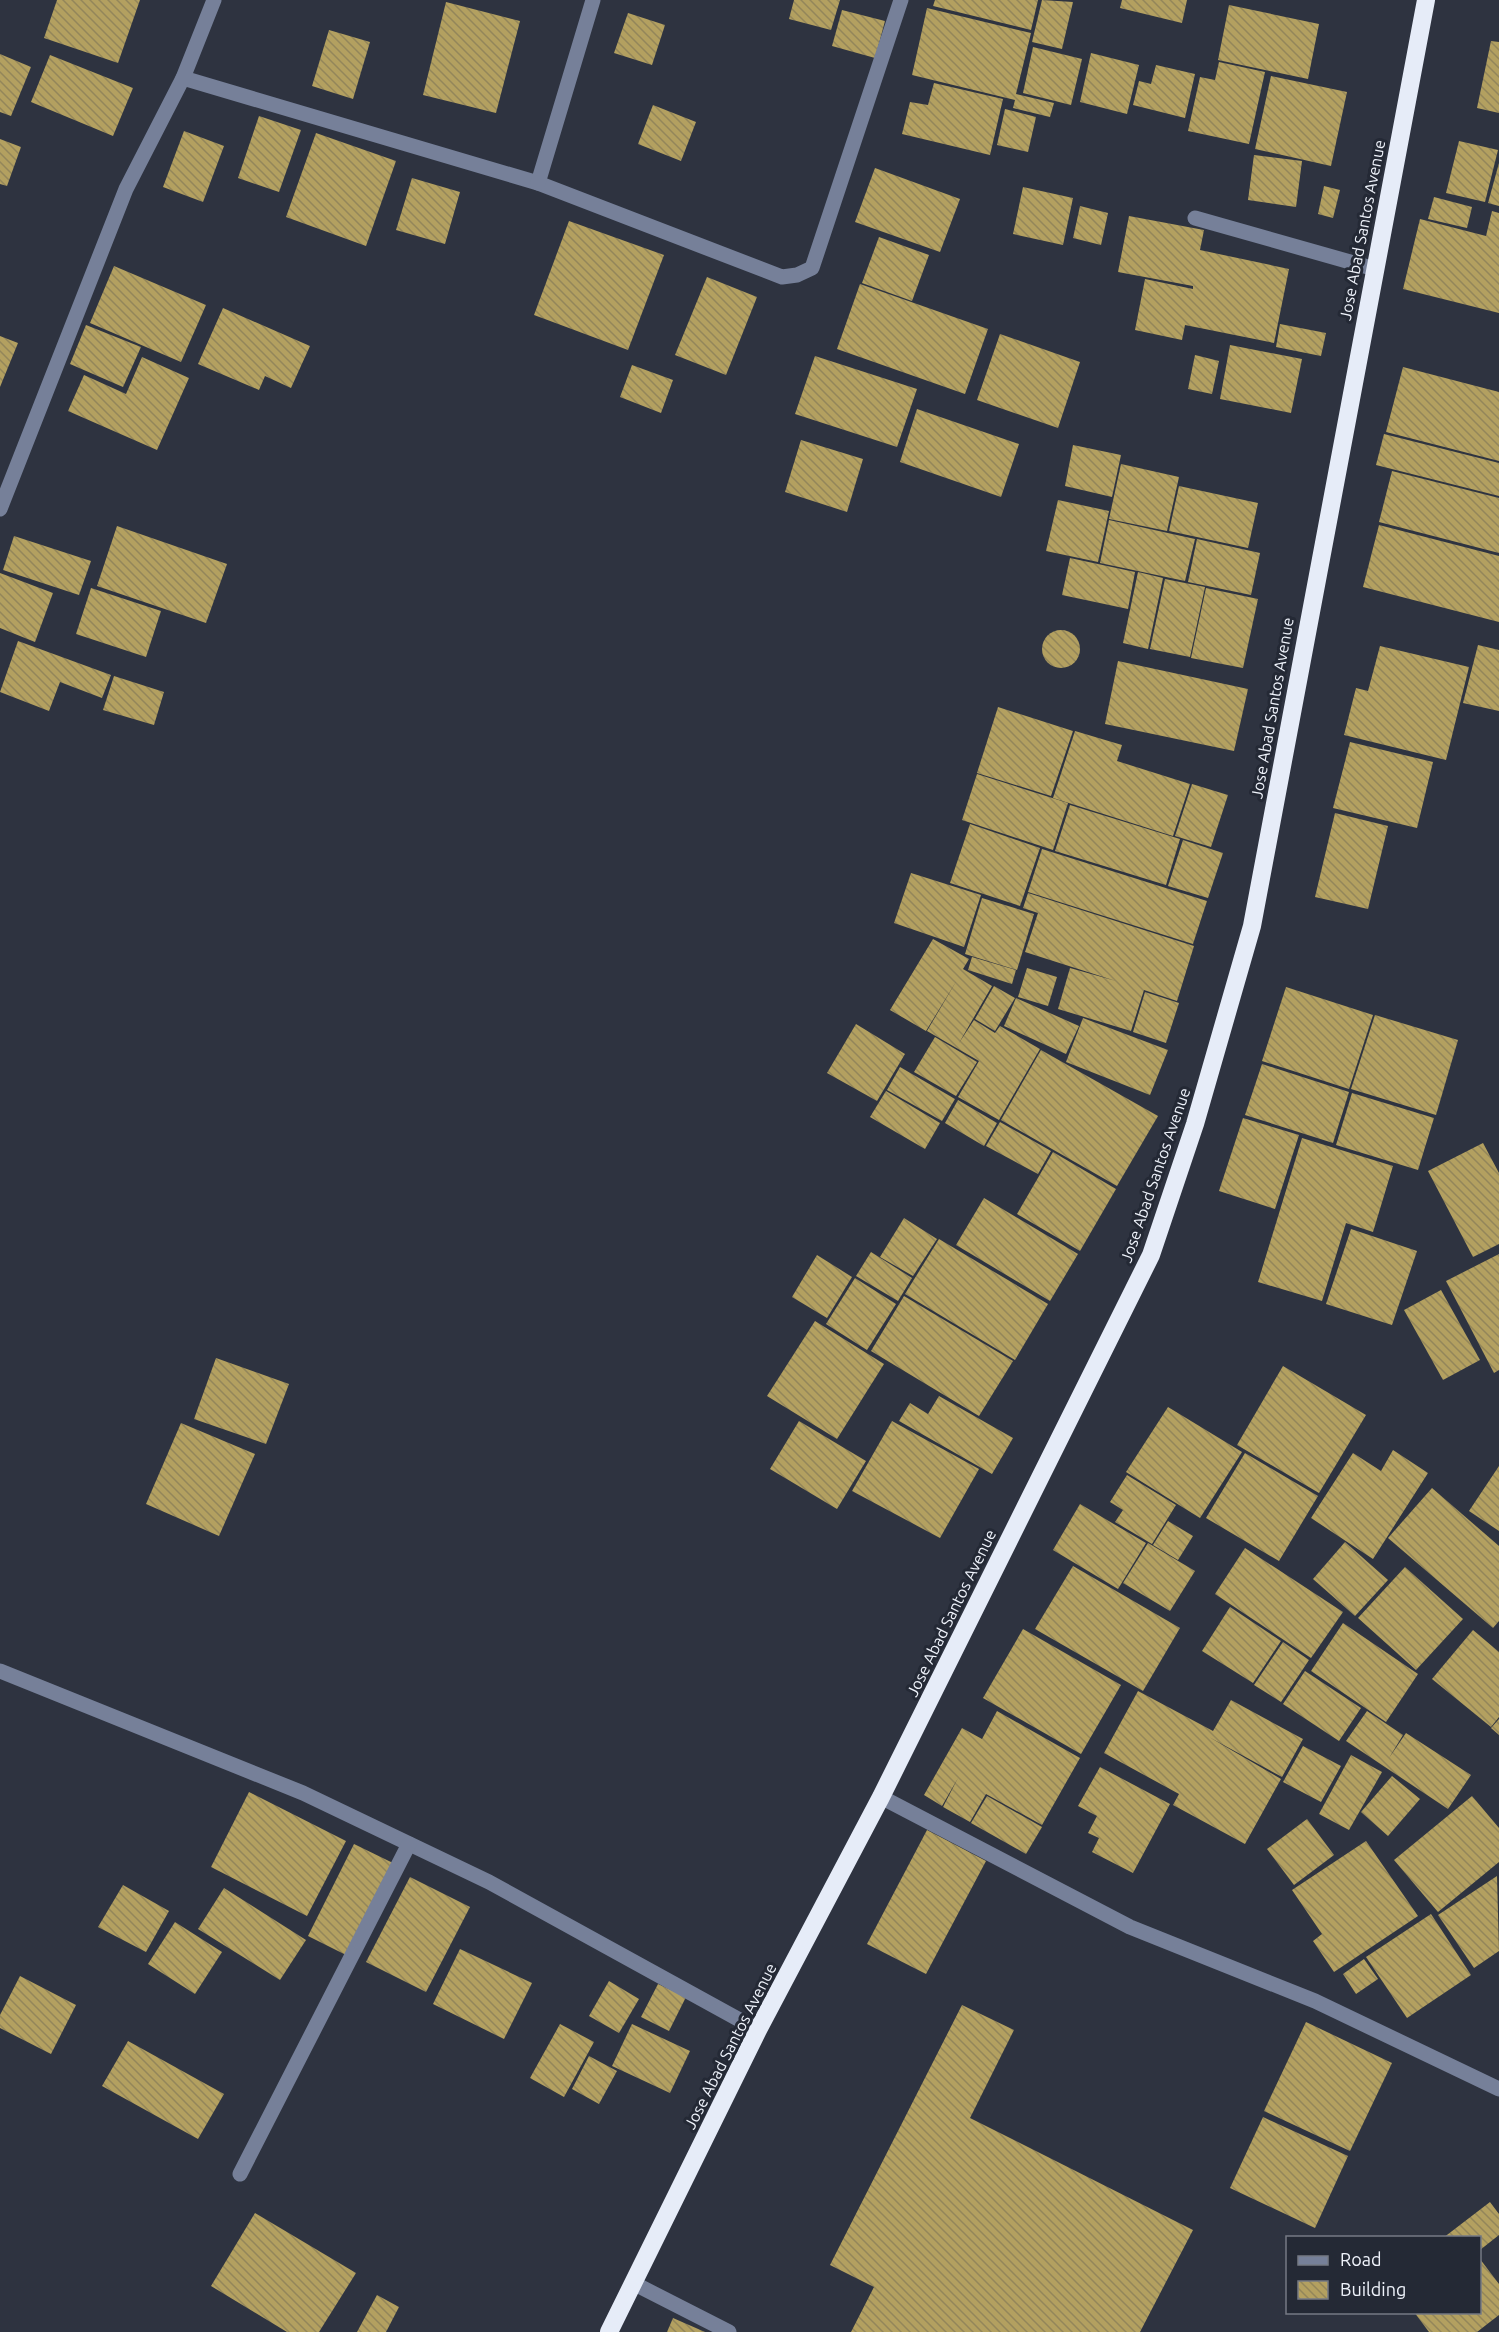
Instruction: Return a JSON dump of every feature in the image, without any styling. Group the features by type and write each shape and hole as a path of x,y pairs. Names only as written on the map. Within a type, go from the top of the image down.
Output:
{"highway":[{"name":"Jose Abad Santos Avenue","path":"609,2332 758,2030 881,1797 1151,1255 1195,1124 1252,926 1426,0"}],"street":[{"path":"0,509 126,189 183,78 214,0"},
{"path":"538,183 593,0"},
{"path":"183,78 538,183 782,277 797,275 812,268 901,0"},
{"path":"1195,218 1375,269"},
{"path":"0,1671 303,1793 489,1882 758,2030"},
{"path":"881,1797 1130,1927 1315,2001 1499,2089"},
{"path":"240,2174 409,1844"},
{"path":"635,2283 729,2332"}],"building":[{"path":"57,0 140,0 118,63 44,38"},
{"path":"794,0 840,0 831,30 789,19"},
{"path":"935,0 1038,0 1031,30 933,6"},
{"path":"1042,0 1073,2 1062,49 1032,42"},
{"path":"1122,0 1187,0 1182,23 1120,8"},
{"path":"446,2 520,21 496,113 423,95"},
{"path":"1229,5 1319,24 1308,79 1218,60"},
{"path":"927,8 1031,33 1016,94 1054,103 1050,117 1013,108 1015,100 912,75"},
{"path":"842,10 885,21 875,58 832,46"},
{"path":"628,13 665,25 652,65 614,53"},
{"path":"329,30 370,42 353,99 312,86"},
{"path":"1491,41 1499,42 1499,113 1477,108"},
{"path":"1033,47 1082,59 1071,105 1023,93"},
{"path":"1091,53 1139,65 1127,114 1080,102"},
{"path":"0,54 31,67 11,116 0,112"},
{"path":"50,55 133,88 113,136 31,102"},
{"path":"1219,62 1265,72 1249,144 1188,131 1200,77 1215,80"},
{"path":"1156,65 1195,74 1185,118 1133,105 1139,81 1151,84"},
{"path":"1271,76 1347,92 1331,166 1255,149"},
{"path":"934,83 1003,99 990,155 902,134 910,102 928,105"},
{"path":"653,105 696,122 681,161 638,144"},
{"path":"1005,109 1036,117 1028,152 997,145"},
{"path":"259,116 301,130 279,192 238,178"},
{"path":"184,131 224,146 203,202 163,187"},
{"path":"316,133 396,161 366,246 286,217"},
{"path":"0,139 21,147 7,186 0,184"},
{"path":"1459,141 1498,150 1485,202 1446,193"},
{"path":"1254,155 1302,161 1296,207 1248,200"},
{"path":"1499,163 1499,206 1488,203"},
{"path":"875,168 960,199 940,252 855,222"},
{"path":"412,178 460,192 445,244 396,230"},
{"path":"1324,186 1340,190 1333,218 1318,214"},
{"path":"1023,187 1073,198 1063,245 1013,234"},
{"path":"1434,197 1472,207 1467,228 1428,219"},
{"path":"1080,206 1108,213 1101,245 1073,238"},
{"path":"1492,211 1499,213 1499,313 1403,289 1420,219 1486,236"},
{"path":"1129,216 1204,230 1200,250 1289,269 1274,343 1185,325 1182,340 1135,330 1145,279 1193,289 1193,286 1118,272"},
{"path":"569,221 664,255 628,350 534,315"},
{"path":"879,237 929,255 912,301 862,283"},
{"path":"114,266 206,305 181,362 90,323"},
{"path":"707,277 757,297 726,375 675,355"},
{"path":"860,284 988,329 965,394 837,349"},
{"path":"223,308 310,346 291,388 265,376 259,390 198,364"},
{"path":"1280,324 1326,333 1321,356 1276,347"},
{"path":"86,325 141,347 123,387 70,364"},
{"path":"1000,334 1080,362 1058,428 977,400"},
{"path":"0,336 18,343 0,387"},
{"path":"1230,345 1302,359 1291,413 1220,399"},
{"path":"1195,355 1219,361 1212,394 1188,389"},
{"path":"815,356 917,389 897,447 795,414"},
{"path":"142,357 189,378 157,450 68,411 84,375 126,394"},
{"path":"632,365 673,380 661,413 620,397"},
{"path":"1403,367 1499,392 1499,461 1386,432"},
{"path":"917,409 1019,444 1001,497 900,462"},
{"path":"1384,434 1499,463 1499,496 1376,465"},
{"path":"801,440 863,459 847,512 785,492"},
{"path":"1073,445 1121,455 1112,497 1065,486"},
{"path":"1121,464 1179,477 1167,531 1109,519"},
{"path":"1392,471 1499,498 1499,553 1379,522"},
{"path":"1179,486 1258,503 1248,548 1169,531"},
{"path":"1058,500 1109,511 1098,562 1046,551"},
{"path":"1109,520 1195,539 1185,581 1100,563"},
{"path":"1379,525 1499,556 1499,622 1363,587"},
{"path":"117,526 227,564 206,623 97,586"},
{"path":"14,536 91,561 79,595 3,570"},
{"path":"1197,539 1260,553 1251,595 1188,582"},
{"path":"1070,558 1135,572 1128,609 1062,595"},
{"path":"1138,572 1163,578 1148,649 1123,643"},
{"path":"0,573 53,593 35,642 0,628"},
{"path":"1165,579 1205,587 1190,657 1150,649"},
{"path":"91,588 161,611 146,657 76,634"},
{"path":"1206,588 1258,599 1243,668 1191,658"},
{"path":"1061,630 1074,636 1080,649 1074,662 1061,668 1048,662 1042,649 1048,636"},
{"path":"18,641 111,675 102,698 60,682 49,711 0,692"},
{"path":"1478,645 1499,650 1499,711 1463,703"},
{"path":"1380,646 1469,667 1446,760 1344,735 1356,688 1368,691"},
{"path":"1118,661 1248,689 1234,751 1105,724"},
{"path":"114,676 164,692 154,725 103,710"},
{"path":"998,707 1073,731 1051,796 977,773"},
{"path":"1075,731 1122,745 1117,761 1190,784 1173,836 1053,798"},
{"path":"1350,742 1433,762 1417,828 1333,808"},
{"path":"977,774 1068,803 1053,850 962,820"},
{"path":"1192,784 1228,795 1211,847 1175,836"},
{"path":"1070,805 1180,839 1166,885 1055,851"},
{"path":"1335,813 1388,826 1368,909 1315,897"},
{"path":"970,824 1040,848 1020,906 950,883"},
{"path":"1183,840 1223,853 1208,898 1168,886"},
{"path":"1042,849 1207,901 1193,944 1028,892"},
{"path":"911,873 981,895 964,947 894,923"},
{"path":"1028,893 1194,946 1177,1001 1144,990 1131,1031 1058,1009 1070,968 1116,981 1025,952 1038,913 1023,908"},
{"path":"982,898 1034,914 1017,970 965,954"},
{"path":"933,939 969,959 963,969 992,986 959,1043 974,1020 995,1033 1000,1026 1040,1049 999,1120 958,1097 979,1061 927,1031 957,980 926,1031 890,1010"},
{"path":"972,957 1016,970 1012,984 968,970"},
{"path":"1027,968 1057,977 1048,1006 1018,997"},
{"path":"994,986 1015,998 995,1031 975,1019"},
{"path":"1286,987 1373,1015 1349,1089 1262,1061"},
{"path":"1145,992 1179,1003 1166,1043 1133,1032"},
{"path":"1016,998 1079,1026 1066,1054 1004,1026"},
{"path":"1375,1015 1458,1040 1436,1115 1351,1089"},
{"path":"1083,1018 1168,1050 1150,1095 1066,1062"},
{"path":"856,1024 905,1054 877,1101 827,1073"},
{"path":"935,1037 977,1062 956,1096 914,1072"},
{"path":"1041,1050 1158,1116 1117,1186 1001,1120"},
{"path":"1262,1064 1349,1092 1333,1143 1245,1115"},
{"path":"900,1067 955,1099 942,1121 887,1090"},
{"path":"886,1091 940,1123 925,1149 870,1117"},
{"path":"1352,1093 1434,1118 1418,1170 1336,1145"},
{"path":"958,1100 997,1123 984,1146 945,1123"},
{"path":"1243,1118 1299,1135 1275,1209 1219,1191"},
{"path":"1000,1122 1051,1151 1038,1174 986,1146"},
{"path":"1302,1138 1393,1166 1373,1232 1346,1223 1322,1301 1258,1282"},
{"path":"1483,1143 1499,1173 1499,1244 1473,1257 1428,1171"},
{"path":"1053,1152 1116,1189 1080,1251 1017,1214"},
{"path":"984,1198 1078,1254 1050,1301 956,1245"},
{"path":"904,1218 937,1239 913,1276 880,1257"},
{"path":"1351,1229 1417,1251 1392,1325 1326,1304"},
{"path":"939,1239 1048,1304 1015,1360 905,1294"},
{"path":"871,1252 912,1278 898,1301 856,1276"},
{"path":"1499,1254 1499,1370 1494,1373 1446,1281"},
{"path":"817,1255 852,1277 827,1318 792,1297"},
{"path":"855,1278 896,1304 867,1350 826,1324"},
{"path":"1441,1290 1480,1360 1443,1380 1404,1310"},
{"path":"904,1296 1013,1361 979,1416 871,1351"},
{"path":"815,1321 884,1364 837,1439 767,1396"},
{"path":"216,1358 289,1384 266,1444 194,1419"},
{"path":"1283,1366 1366,1415 1319,1493 1237,1445"},
{"path":"939,1396 1013,1438 992,1474 899,1421 910,1403 928,1414"},
{"path":"1168,1407 1242,1452 1200,1518 1126,1472"},
{"path":"799,1421 866,1461 837,1509 770,1469"},
{"path":"892,1421 979,1469 940,1538 852,1491"},
{"path":"181,1423 255,1454 219,1536 146,1504"},
{"path":"1393,1450 1428,1473 1373,1559 1311,1518 1353,1453 1381,1471"},
{"path":"1245,1453 1318,1496 1279,1561 1206,1518"},
{"path":"1499,1466 1499,1531 1469,1511"},
{"path":"1127,1475 1176,1505 1152,1544 1115,1522 1123,1510 1110,1502"},
{"path":"1432,1488 1499,1546 1499,1621 1493,1628 1388,1538"},
{"path":"1080,1504 1146,1543 1118,1589 1053,1550"},
{"path":"1168,1521 1193,1536 1178,1560 1153,1545"},
{"path":"1345,1542 1388,1580 1355,1616 1313,1579"},
{"path":"1148,1543 1195,1571 1170,1611 1123,1583"},
{"path":"1245,1548 1343,1612 1311,1658 1215,1594"},
{"path":"1073,1566 1180,1628 1143,1691 1035,1629"},
{"path":"1405,1567 1463,1619 1416,1670 1358,1618"},
{"path":"1230,1607 1281,1641 1253,1683 1202,1651"},
{"path":"1343,1623 1418,1674 1386,1722 1311,1671"},
{"path":"1023,1629 1121,1685 1081,1754 983,1698"},
{"path":"1473,1630 1499,1652 1499,1717 1491,1727 1432,1679"},
{"path":"1283,1642 1309,1660 1281,1702 1254,1685"},
{"path":"1305,1671 1361,1708 1339,1741 1283,1704"},
{"path":"1138,1691 1213,1731 1231,1700 1303,1739 1282,1777 1209,1737 1281,1779 1245,1844 1173,1805 1179,1794 1104,1753"},
{"path":"997,1711 1080,1758 1042,1825 986,1794 970,1822 943,1807 958,1778 942,1806 924,1795 962,1728 982,1739"},
{"path":"1367,1711 1403,1735 1389,1758 1406,1733 1471,1775 1448,1809 1346,1741"},
{"path":"1499,1719 1499,1735 1491,1728"},
{"path":"1303,1746 1341,1766 1321,1802 1283,1782"},
{"path":"1351,1755 1382,1772 1349,1830 1319,1814"},
{"path":"1100,1767 1170,1804 1133,1873 1092,1852 1099,1838 1088,1833 1097,1816 1078,1806"},
{"path":"1392,1776 1420,1799 1388,1836 1361,1812"},
{"path":"249,1792 346,1841 307,1916 211,1867"},
{"path":"987,1796 1042,1827 1026,1854 971,1823"},
{"path":"1472,1796 1499,1828 1499,1862 1438,1912 1394,1860"},
{"path":"1307,1819 1334,1855 1294,1885 1267,1849"},
{"path":"927,1830 986,1861 926,1974 867,1944"},
{"path":"1366,1841 1418,1916 1334,1972 1313,1941 1322,1934 1292,1890"},
{"path":"354,1844 393,1863 346,1955 308,1936"},
{"path":"1497,1876 1499,1951 1474,1968 1438,1915"},
{"path":"410,1877 470,1907 426,1992 366,1962"},
{"path":"123,1885 169,1911 146,1952 98,1927"},
{"path":"224,1888 306,1940 280,1980 198,1929"},
{"path":"1431,1914 1471,1975 1407,2018 1366,1957"},
{"path":"175,1922 222,1952 195,1994 148,1964"},
{"path":"460,1949 532,1983 504,2039 433,2004"},
{"path":"1364,1959 1378,1979 1356,1994 1343,1974"},
{"path":"20,1976 76,2005 51,2054 0,2028 0,2015"},
{"path":"609,1981 639,1999 619,2033 589,2016"},
{"path":"658,1984 686,1997 669,2031 641,2017"},
{"path":"962,2005 1014,2030 970,2118 1193,2230 1140,2332 851,2332 874,2287 830,2265"},
{"path":"1306,2022 1392,2063 1350,2151 1264,2111"},
{"path":"560,2024 594,2042 564,2097 530,2078"},
{"path":"632,2024 690,2051 670,2093 612,2066"},
{"path":"128,2041 224,2094 198,2139 102,2086"},
{"path":"589,2056 617,2071 599,2104 572,2089"},
{"path":"1263,2117 1348,2156 1315,2228 1230,2188"},
{"path":"1490,2202 1499,2214 1499,2235 1481,2249 1481,2236 1446,2236"},
{"path":"255,2213 356,2273 319,2332 287,2332 211,2286"},
{"path":"1481,2260 1499,2284 1499,2315 1477,2332 1429,2332 1416,2314 1481,2314"},
{"path":"377,2295 399,2307 386,2332 357,2332"},
{"path":"673,2318 705,2332 667,2332"}]}
